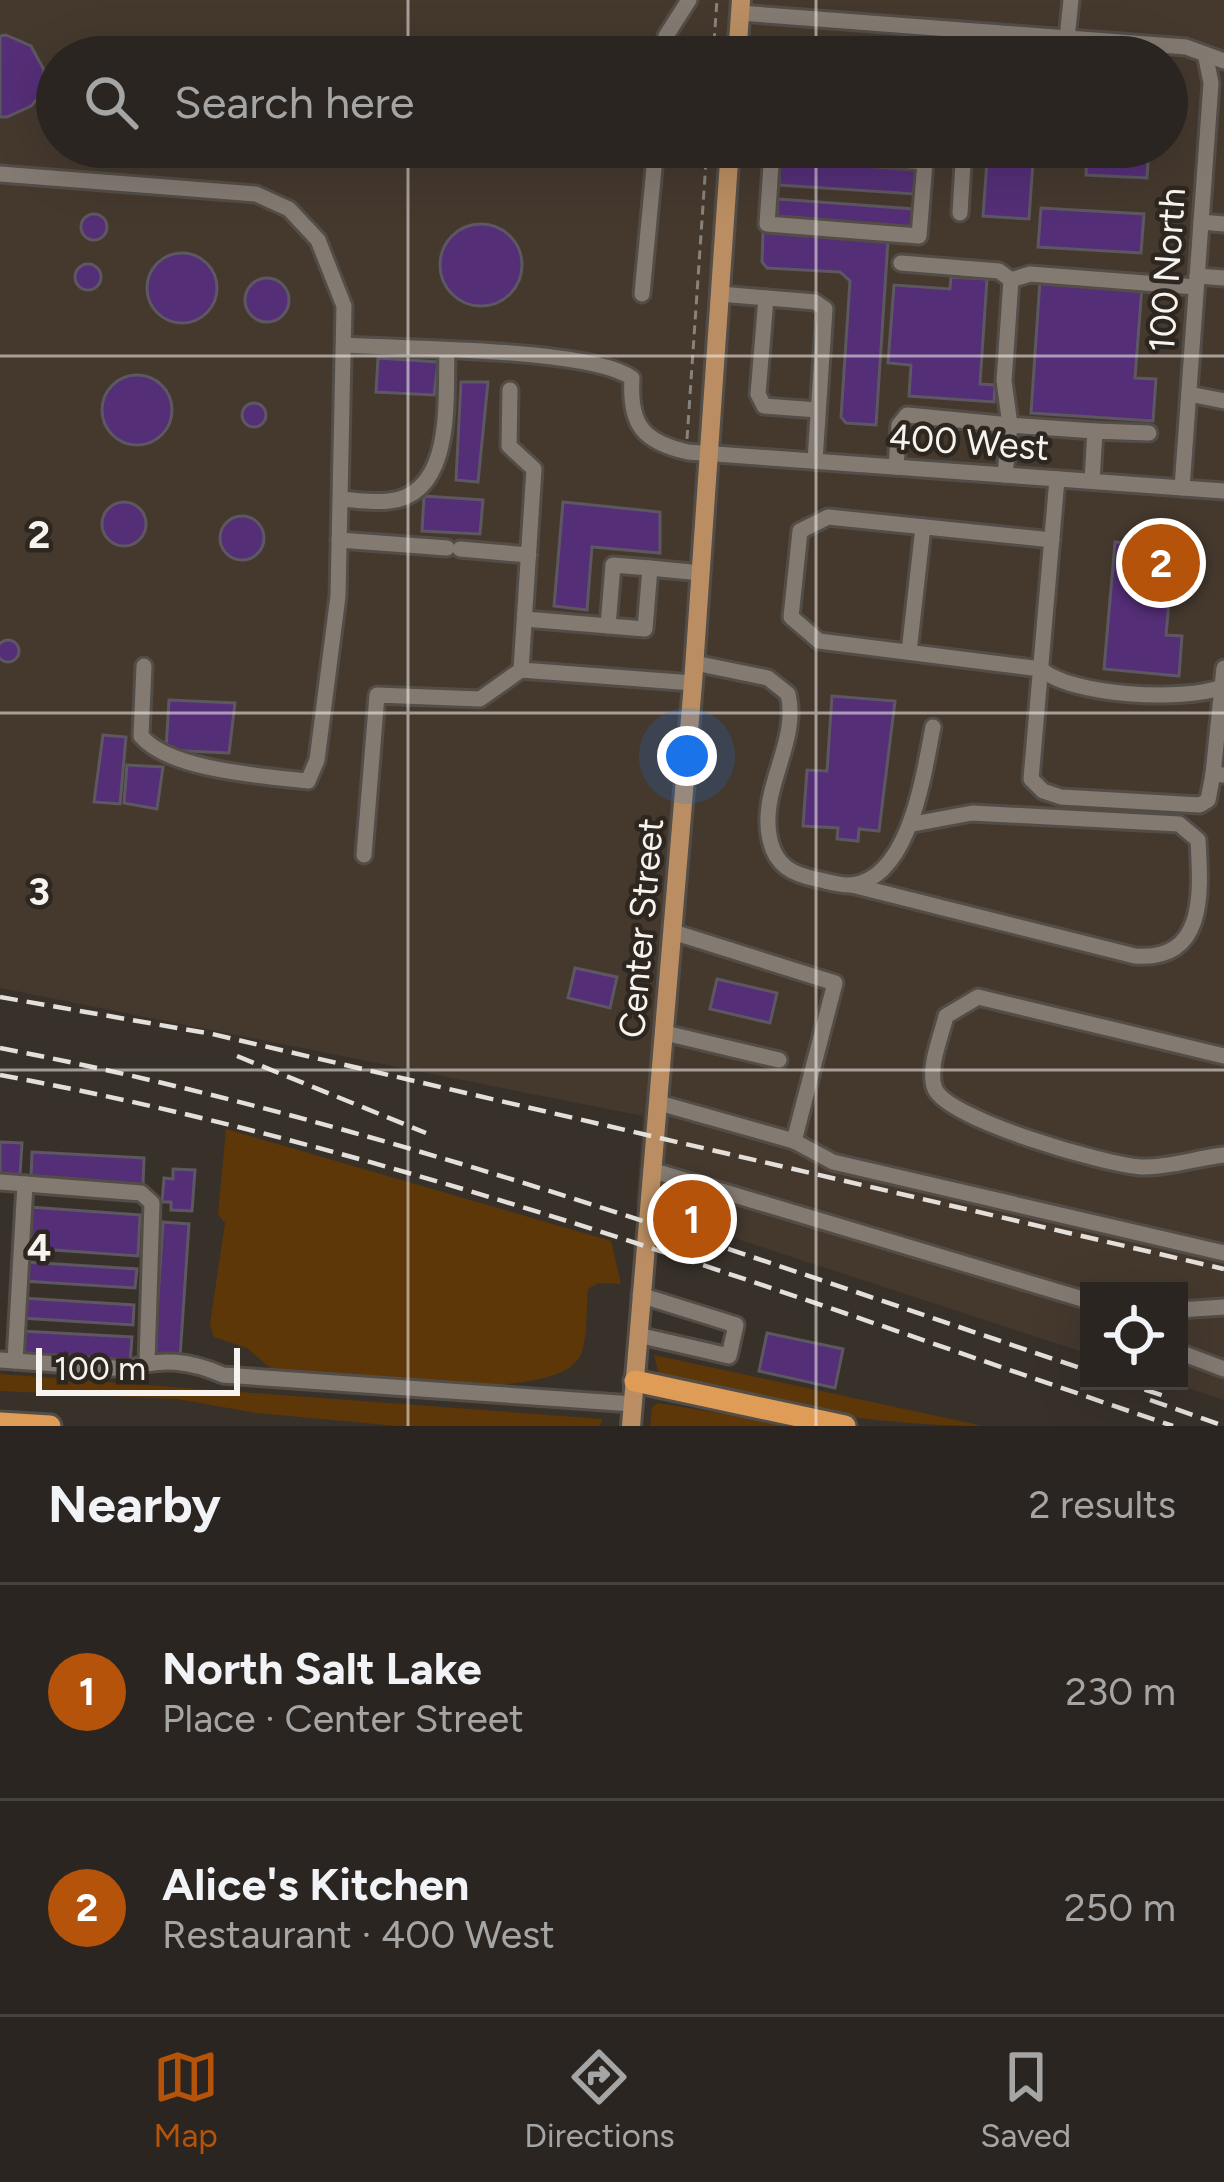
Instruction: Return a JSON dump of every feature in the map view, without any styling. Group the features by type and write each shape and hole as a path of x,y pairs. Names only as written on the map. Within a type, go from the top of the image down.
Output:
{"highway":[{"path":"634,1392 845,1426"},
{"path":"0,1423 50,1426"}],"main road":[{"name":"Center Street","path":"632,1426 694,673 729,168"}],"street":[{"path":"667,36 689,0"},
{"path":"1067,36 1071,0"},
{"path":"846,21 847,3"},
{"path":"741,7 846,21 1041,36"},
{"path":"969,31 969,36"},
{"name":"100 North","path":"1182,488 1201,222 1216,108 1215,59"},
{"path":"642,294 654,168"},
{"path":"771,168 766,224 919,236 925,168"},
{"path":"960,213 963,168"},
{"path":"0,174 256,194 289,209 318,240 344,306 341,499 330,673 317,760 308,781 257,776 155,752 141,736 144,666"},
{"path":"1201,222 1224,224"},
{"path":"901,263 999,271 1011,280"},
{"path":"1011,280 1030,274 1224,278"},
{"path":"1005,475 1010,425 1004,381 1011,280"},
{"path":"720,294 815,302 825,309 815,461"},
{"path":"766,298 758,394 764,406 818,410"},
{"path":"341,499 393,502 430,477 439,460 448,352 345,345"},
{"name":"400 West","path":"448,352 590,364 632,378 630,406 642,435 656,445 709,454 1224,490"},
{"path":"509,390 509,446 533,470 521,670"},
{"path":"1189,394 1224,401"},
{"path":"896,467 899,425 907,415 1149,433"},
{"path":"1092,481 1095,431"},
{"path":"1057,478 1031,779 1043,791 1200,806 1208,800 1219,774 1224,668"},
{"path":"1052,540 828,517 800,532 791,617 819,641 1041,669 1058,685 1197,697 1222,687"},
{"path":"909,652 923,527"},
{"path":"339,539 529,555"},
{"path":"608,626 613,565 701,572"},
{"path":"525,619 645,629 650,568"},
{"path":"364,855 376,694 480,699 521,670 694,673 783,686 791,701 769,800 770,839 780,864 794,874 1135,956 1169,956 1186,943 1193,926 1198,839 1179,824 972,813 913,824"},
{"path":"852,885 869,878 913,824 933,727"},
{"path":"673,932 835,982 794,1142"},
{"path":"1224,1056 978,997 946,1016 933,1067 934,1088 948,1105 970,1118 1141,1167 1224,1155"},
{"path":"665,1033 779,1060"},
{"path":"659,1103 794,1142 832,1162 1224,1252"},
{"path":"651,1170 1080,1298"},
{"path":"0,1182 141,1193 152,1203 147,1362"},
{"path":"25,1184 8,1361 128,1369 147,1362 195,1363 223,1375 634,1392"},
{"path":"638,1335 729,1356 736,1325 640,1295"},
{"path":"1188,1309 1224,1307"},
{"path":"1188,1355 1224,1369"}],"path":[{"path":"714,36 717,0"},
{"path":"687,439 706,168"}],"shaded area":[{"path":"0,0 1224,0 1224,1400 1188,1388 1188,1282 1080,1282 1080,1351 636,1206 643,1116 0,988"},
{"path":"226,1129 611,1241 621,1284 598,1283 588,1289 581,1354 563,1371 531,1381 440,1385 275,1372 247,1348 214,1337 210,1324 225,1223 218,1214"},
{"path":"654,1355 983,1426 861,1418 739,1397 660,1378"},
{"path":"0,1374 602,1419 600,1426 398,1426 256,1413 177,1399 0,1391"},
{"path":"658,1403 797,1426 650,1426 652,1408"}],"building":[{"path":"0,36 31,46 36,55 36,100 7,117 0,117"},
{"path":"780,168 917,169 915,194 779,185"},
{"path":"986,168 1033,168 1029,219 983,216"},
{"path":"1086,168 1148,168 1147,178 1086,175"},
{"path":"778,199 914,209 913,228 777,218"},
{"path":"1041,208 1144,214 1141,253 1038,247"},
{"path":"94,214 107,227 94,240 81,227"},
{"path":"481,224 510,236 522,265 510,294 481,306 452,294 440,265 452,236"},
{"path":"763,232 888,240 876,425 846,423 841,417 850,281 840,272 767,268 762,262"},
{"path":"182,253 206,264 217,288 206,312 182,323 158,312 147,288 158,264"},
{"path":"88,264 101,277 88,290 75,277"},
{"path":"951,277 987,279 980,384 995,385 994,402 909,396 911,365 888,363 894,285 950,289"},
{"path":"267,278 283,284 289,300 283,316 267,322 251,316 245,300 251,284"},
{"path":"1040,280 1142,286 1135,378 1156,379 1153,421 1031,413"},
{"path":"378,358 438,362 434,395 376,392"},
{"path":"137,375 161,386 172,410 161,434 137,445 113,434 102,410 113,386"},
{"path":"461,382 488,382 478,482 456,480"},
{"path":"249,403 259,403 266,415 259,427 249,427 242,420 242,410"},
{"path":"424,496 483,500 480,534 422,531"},
{"path":"124,502 140,508 146,524 140,540 124,546 108,540 102,524 108,508"},
{"path":"563,502 660,512 660,553 592,547 587,610 554,606"},
{"path":"242,516 258,522 264,538 258,554 242,560 226,554 220,538 226,522"},
{"path":"1115,542 1174,547 1166,635 1182,636 1179,676 1104,669"},
{"path":"0,643 16,643 16,659 0,659"},
{"path":"832,696 895,701 879,831 859,829 858,841 837,839 838,828 803,826 807,770 827,771"},
{"path":"169,700 235,703 229,753 166,750"},
{"path":"103,735 126,737 120,804 94,802"},
{"path":"127,765 163,767 157,809 124,803"},
{"path":"575,968 617,977 610,1008 568,998"},
{"path":"717,979 777,993 770,1023 710,1009"},
{"path":"0,1142 22,1143 20,1175 0,1174"},
{"path":"32,1152 144,1158 143,1185 31,1178"},
{"path":"173,1169 195,1170 192,1211 171,1210 171,1202 162,1202 164,1178 173,1179"},
{"path":"29,1207 140,1215 138,1256 26,1248"},
{"path":"163,1222 189,1224 180,1357 154,1356"},
{"path":"25,1262 137,1269 135,1288 23,1281"},
{"path":"22,1298 134,1305 133,1325 21,1318"},
{"path":"20,1331 132,1337 130,1364 18,1357"},
{"path":"767,1333 843,1349 835,1388 759,1371"}],"railway":[{"path":"0,997 212,1034 1224,1269"},
{"path":"0,1048 139,1078 414,1150 1080,1368"},
{"path":"237,1056 426,1133"},
{"path":"0,1075 150,1106 446,1184 738,1277 1173,1426"},
{"path":"1146,1390 1167,1397"},
{"path":"1150,1400 1224,1426"}],"place":[{"name":"Alice's Kitchen","path":"1161,563"},
{"name":"North Salt Lake","path":"692,1219"}]}
